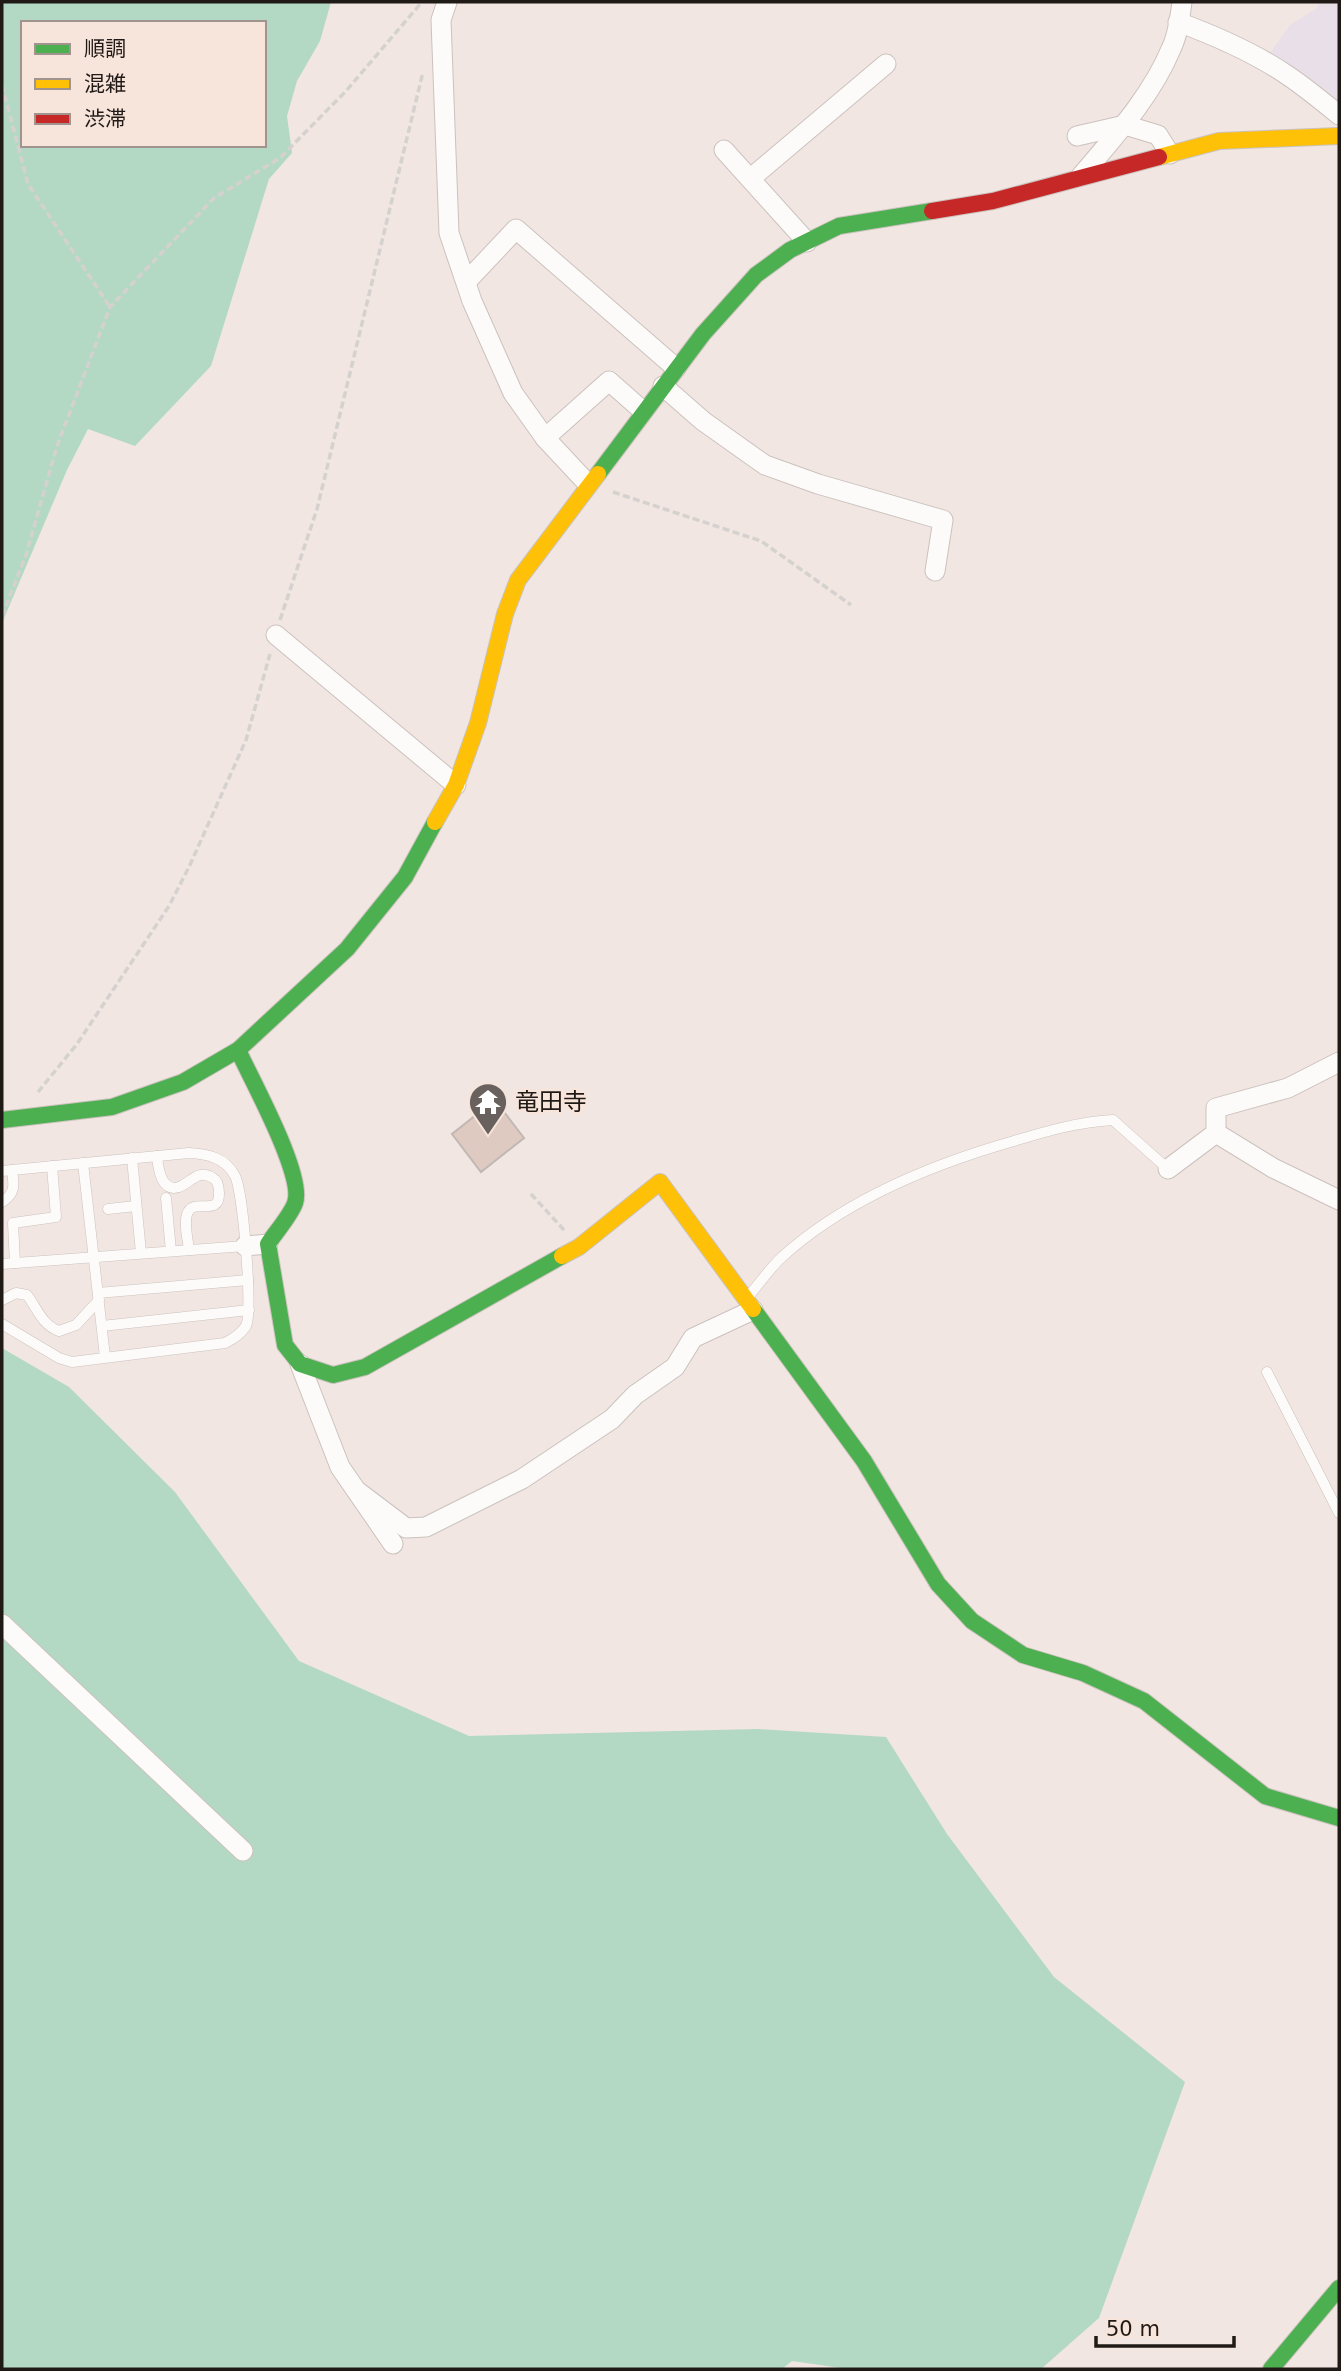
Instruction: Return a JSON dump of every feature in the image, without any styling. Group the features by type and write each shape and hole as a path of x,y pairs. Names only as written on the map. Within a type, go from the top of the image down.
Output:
{"street":[{"path":"447,2 441,20 449,233 472,301 513,393 545,438 588,484"},
{"path":"1081,176 1125,125 1172,47 1181,2"},
{"path":"1178,22 1219,37 1269,64 1339,115"},
{"path":"751,178 886,64"},
{"path":"1077,136 1125,125 1158,135 1170,154"},
{"path":"9,1119 111,1107 183,1082 238,1050 347,949 405,877 456,785 478,723 505,614 518,580 676,368 756,275 790,250 839,226 993,201 1219,141 1339,136"},
{"path":"724,150 807,242"},
{"path":"467,281 516,229 676,368"},
{"path":"545,438 609,381 643,411"},
{"path":"663,386 703,421 765,465 818,484 943,520 935,571"},
{"path":"276,635 456,785"},
{"path":"238,1050 289,1160 295,1180 296,1202 268,1244 285,1345 300,1364 340,1467 393,1544"},
{"path":"1216,1133 1216,1108 1288,1088 1339,1062"},
{"path":"1168,1169 1216,1133"},
{"path":"1216,1133 1273,1168 1339,1200"},
{"path":"300,1364 333,1375 365,1367 579,1247 660,1182 864,1461 938,1584 972,1621 1023,1655 1083,1673 1143,1701 1265,1796 1339,1818"},
{"path":"245,1246 268,1244"},
{"path":"357,1491 405,1528 426,1527 522,1479 612,1419 635,1395 675,1367 694,1338 749,1305"},
{"path":"2,1623 243,1851"},
{"path":"1271,2369 1339,2288"}],"lane":[{"path":"749,1305 781,1258 821,1227 869,1198 928,1170 979,1151 1082,1122 1113,1120 1168,1169"},
{"path":"2,1202 9,1198 15,1188 7,1170 157,1156 206,1154 219,1158 236,1177 245,1246 249,1310 246,1326 237,1336 225,1343 72,1362 58,1358 2,1325"},
{"path":"157,1156 158,1172 164,1182 172,1187 180,1187 195,1176 203,1174 217,1182 219,1193 215,1205 210,1208 195,1206 190,1208 186,1215 189,1250"},
{"path":"132,1158 141,1254"},
{"path":"83,1163 105,1357"},
{"path":"15,1263 13,1223 56,1217 52,1166"},
{"path":"166,1198 171,1251"},
{"path":"108,1209 136,1206"},
{"path":"2,1264 245,1246"},
{"path":"2,1300 16,1293 27,1295 41,1318 54,1330 59,1331 76,1325 99,1296 248,1280"},
{"path":"102,1326 249,1310"},
{"path":"1267,1372 1339,1513"}],"path":[{"path":"2,616 26,555 57,446 110,307 214,198 280,158 346,91 422,2"},
{"path":"9,1119 77,1044 169,906 246,740 276,635 317,509 425,65"},
{"path":"2,85 28,184 110,307"},
{"path":"588,484 761,541 851,605"},
{"path":"531,1194 568,1234"}],"shaded area":[{"path":"1319,2 1339,2 1339,110 1268,56 1290,25 1317,8"}],"green space":[{"path":"2,2 331,2 320,41 297,81 287,116 292,153 269,179 211,366 135,446 88,429 67,470 2,623"},
{"path":"2,1348 69,1387 175,1492 299,1661 469,1736 758,1729 886,1737 947,1834 1054,1977 1185,2082 1099,2318 1041,2369 848,2369 792,2361 782,2369 2,2369"}],"building":[{"name":"竜田寺","path":"495,1100 524,1138 481,1172 452,1134"}],"traffic: fast":[{"path":"598,474 703,334 756,275 790,250 839,226 932,211"},
{"path":"2,1120 112,1107 183,1082 238,1050 347,949 405,877 435,822"},
{"path":"238,1050 285,1150 296,1190 293,1208 268,1244 285,1345 300,1364 333,1375 365,1367 562,1256"},
{"path":"753,1309 864,1461 938,1584 972,1621 1023,1655 1083,1673 1144,1701 1265,1796 1339,1818"},
{"path":"1271,2369 1339,2288"}],"traffic: slow":[{"path":"1159,157 1219,141 1339,136"},
{"path":"435,822 456,785 478,723 505,614 518,580 598,474"},
{"path":"562,1256 579,1247 660,1182 753,1309"}],"traffic: jam":[{"path":"932,211 993,201 1159,157"}],"place":[{"name":"竜田寺","path":"488,1136"}]}
